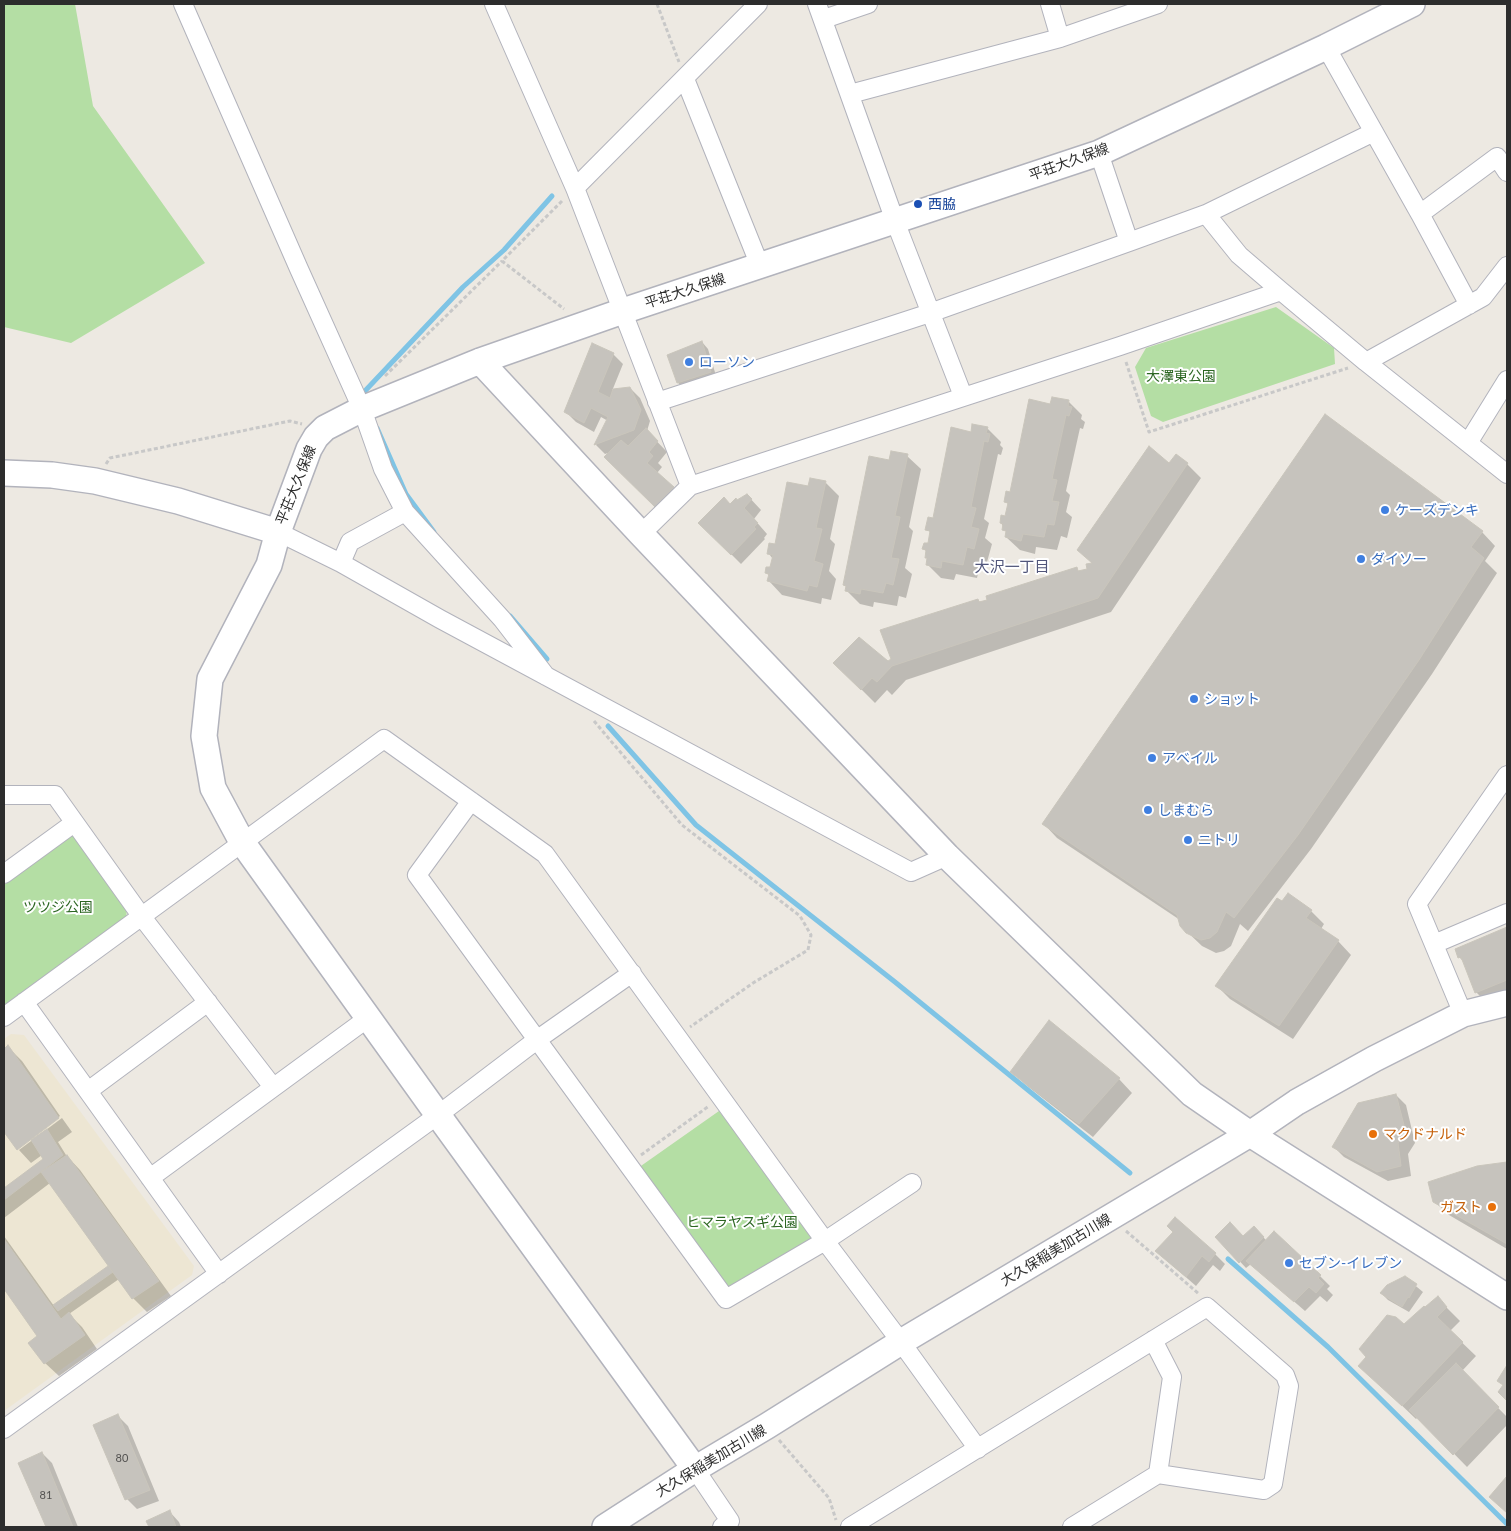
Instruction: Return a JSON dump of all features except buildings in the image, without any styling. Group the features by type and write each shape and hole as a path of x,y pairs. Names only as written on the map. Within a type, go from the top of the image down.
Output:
{"main road":[{"name":"平荘大久保線","path":"4,473 52,475 95,481 178,501 278,532 309,449 316,437 325,428 370,405 480,361 624,311 1099,153 1326,47 1395,7"},
{"path":"480,361 946,856 1192,1094 1250,1134 1507,1297"},
{"path":"278,532 269,565 210,679 204,736 213,788 242,842 695,1469"},
{"name":"大久保稲美加古川線","path":"605,1527 901,1342 1250,1134 1297,1102 1374,1059 1463,1014 1507,1003"}],"street":[{"path":"183,4 303,278 370,405 383,469 405,512 502,619 546,676"},
{"path":"494,4 575,188 690,486"},
{"path":"575,188 758,4"},
{"path":"868,4 821,11 895,221 963,396"},
{"path":"1050,4 1060,38"},
{"path":"850,94 1060,38 1158,4"},
{"path":"1326,47 1469,304"},
{"path":"685,79 760,266"},
{"path":"657,402 930,313 1206,214 1374,132"},
{"path":"1099,153 1129,242"},
{"path":"1420,214 1497,157 1507,172"},
{"path":"1206,214 1239,254 1281,291 1366,362 1507,474"},
{"path":"1366,362 1483,297 1507,266"},
{"path":"641,534 690,486 1120,346 1281,291"},
{"path":"1468,443 1507,380"},
{"path":"341,563 350,542 405,512"},
{"path":"278,532 341,563 546,676 911,872 946,856"},
{"path":"4,1017 384,739 545,854 978,1449"},
{"path":"1463,1014 1417,904 1507,775"},
{"path":"4,795 55,796 142,917 273,1087"},
{"path":"471,801 417,876 538,1039 726,1299 825,1241 912,1183"},
{"path":"4,874 74,823"},
{"path":"1434,944 1507,913"},
{"path":"4,1428 438,1115 538,1039 632,973"},
{"path":"24,1002 219,1274"},
{"path":"88,1091 208,1002"},
{"path":"150,1178 368,1018"},
{"path":"850,1527 1207,1308 1285,1375 1289,1386 1273,1484 1264,1490 1158,1474 1072,1527"},
{"path":"1153,1340 1172,1377 1158,1474"},
{"path":"695,1469 730,1520 722,1527"}],"path":[{"path":"657,4 685,79"},
{"path":"370,405 374,387 575,188"},
{"path":"502,261 572,316 579,327"},
{"path":"1120,346 1149,432 1366,362"},
{"path":"95,481 110,458 290,421 325,428"},
{"path":"596,702 591,718 682,825 800,916 812,935 808,950 753,983 677,1036"},
{"path":"628,1164 721,1098"},
{"path":"1111,1217 1203,1298 1207,1308"},
{"path":"767,1426 829,1498 839,1527"}],"shaded area":[{"path":"11,1034 24,1035 194,1266 192,1275 4,1411 4,1039"}],"green space":[{"path":"4,4 75,4 93,106 205,263 71,343 4,327"},
{"name":"大澤東公園","path":"1276,307 1334,348 1335,364 1163,422 1151,416 1135,367 1146,348"},
{"name":"ツツジ公園","path":"70,834 78,839 127,907 126,920 4,1007 4,885"},
{"name":"ヒマラヤスギ公園","path":"719,1111 813,1234 811,1243 728,1288 638,1168"}],"waterway":[{"path":"364,392 463,287 504,250 552,196"},
{"path":"377,428 406,494 434,532"},
{"path":"510,616 547,659"},
{"path":"608,726 696,825 895,982 1130,1173"},
{"path":"1228,1259 1328,1347 1507,1524"}],"place":[{"name":"西脇","path":"918,204"},
{"name":"ローソン","path":"689,362"},
{"name":"ケーズデンキ","path":"1385,510"},
{"name":"ダイソー","path":"1361,559"},
{"name":"ショット","path":"1194,699"},
{"name":"アベイル","path":"1152,758"},
{"name":"しまむら","path":"1148,810"},
{"name":"ニトリ","path":"1188,840"},
{"name":"マクドナルド","path":"1373,1134"},
{"name":"ガスト","path":"1492,1207"},
{"name":"セブン-イレブン","path":"1289,1263"}],"district":[{"name":"大沢一丁目","path":"1012,567"}]}
